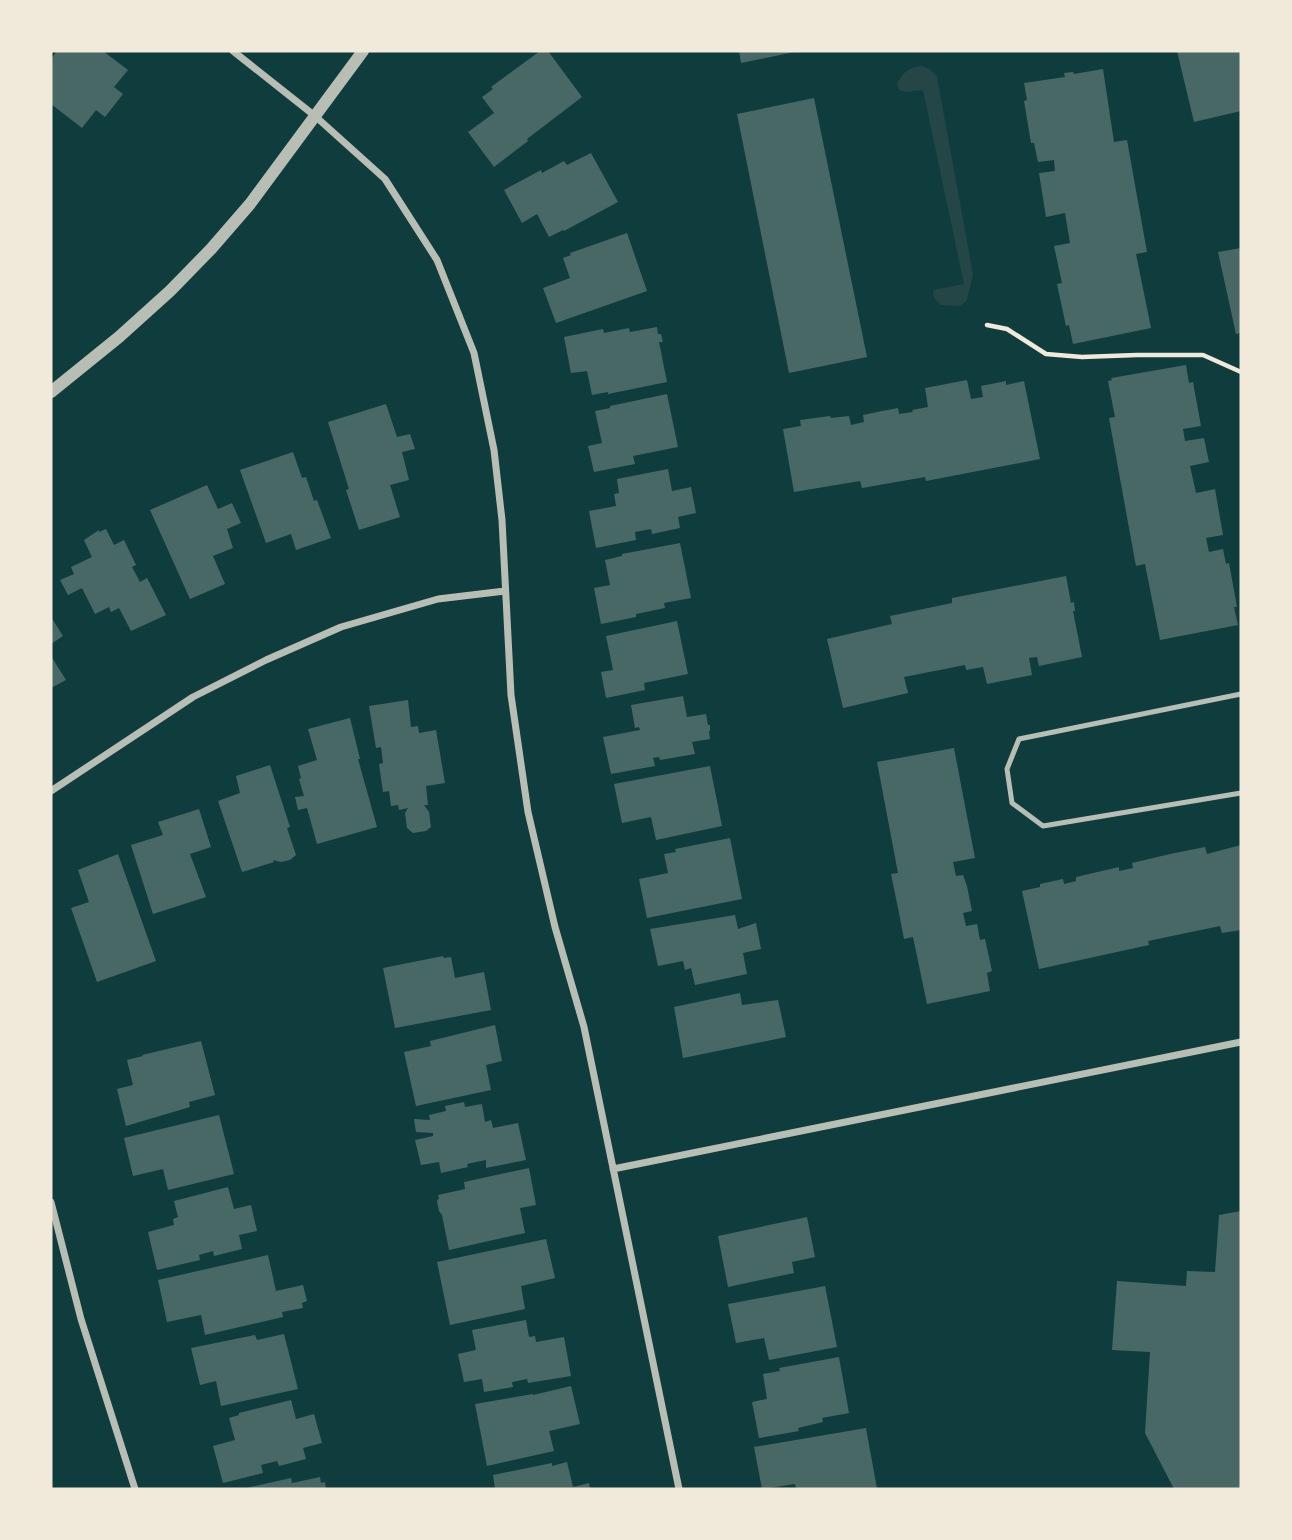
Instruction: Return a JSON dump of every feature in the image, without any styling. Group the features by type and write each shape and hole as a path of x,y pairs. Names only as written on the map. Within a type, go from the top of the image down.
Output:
{"street":[{"path":"233,51 315,116 385,179 437,260 474,353 492,438 502,520 511,695 528,811 555,927 583,1027 680,1489"},
{"path":"51,392 119,337 170,291 211,248 250,204 363,51"},
{"path":"51,791 193,697 266,660 341,627 438,599 505,591"},
{"path":"613,1169 1241,1042"},
{"path":"51,1202 81,1319 135,1489"}],"lane":[{"path":"1241,695 1019,739 1007,769 1012,803 1043,826 1241,793"}],"path":[{"path":"987,325 1007,329 1046,354 1082,357 1203,355 1241,372"}],"shaded area":[{"path":"922,66 937,77 973,274 967,300 960,306 941,305 934,298 933,290 964,284 923,90 906,92 899,90 897,84 907,71"}],"building":[{"path":"57,51 103,51 128,70 114,87 123,94 105,117 96,110 82,128 51,104 51,59"},
{"path":"540,51 548,51 582,97 494,167 468,132 494,113 482,97 493,89 491,87"},
{"path":"739,51 794,51 794,52 741,63"},
{"path":"1177,51 1241,51 1241,111 1194,122"},
{"path":"1103,69 1114,142 1127,140 1147,252 1136,254 1151,328 1073,344 1069,325 1066,326 1057,284 1062,283 1054,246 1070,243 1065,213 1046,217 1039,173 1055,171 1054,160 1038,162 1034,143 1031,143 1024,83 1065,77 1064,73"},
{"path":"814,98 867,357 789,373 737,114"},
{"path":"591,153 618,202 549,237 537,214 522,223 504,190 541,170 542,173 564,161 567,165"},
{"path":"627,233 647,291 556,323 543,288 570,278 563,258 571,255 570,253"},
{"path":"1241,248 1241,333 1236,334 1218,252"},
{"path":"657,327 663,342 659,342 667,382 592,395 587,371 571,373 564,337 603,329 604,333 629,328 630,332"},
{"path":"1186,365 1189,383 1193,382 1201,426 1183,429 1185,441 1204,438 1209,462 1190,466 1196,493 1215,489 1223,535 1206,538 1209,552 1223,549 1226,564 1229,563 1238,625 1160,640 1145,564 1136,566 1109,418 1115,417 1108,381 1112,380 1111,378"},
{"path":"967,380 971,399 983,397 981,386 1024,381 1040,459 926,481 925,477 862,488 860,481 794,492 783,429 801,426 800,420 830,416 849,416 851,425 864,422 863,415 882,411 898,408 899,414 913,412 912,410 928,407 925,388"},
{"path":"667,394 678,447 633,456 635,464 594,472 588,446 602,443 595,411"},
{"path":"386,404 397,437 410,434 415,449 402,452 409,480 390,485 400,517 359,530 328,422"},
{"path":"293,452 302,478 306,477 314,501 317,500 331,538 296,550 291,534 266,543 240,470"},
{"path":"668,469 672,491 691,487 696,513 678,517 680,528 652,534 651,529 635,532 636,540 596,548 589,511 616,506 614,494 619,493 617,479"},
{"path":"207,485 218,509 232,503 241,523 227,529 233,548 213,556 225,584 190,599 150,510"},
{"path":"106,529 114,545 124,540 136,565 132,567 140,582 147,578 166,615 131,631 119,608 111,612 109,607 95,614 82,588 68,595 60,580 74,574 71,567 92,557 84,540 99,530"},
{"path":"680,543 691,598 664,603 665,608 636,614 636,617 601,624 594,588 610,585 605,560"},
{"path":"1066,576 1071,603 1074,602 1073,611 1082,657 1039,666 1037,657 1029,658 1032,675 987,684 983,667 966,670 965,665 904,677 908,693 843,708 827,639 892,624 890,616 952,603 952,598"},
{"path":"51,617 63,636 51,644"},
{"path":"677,621 688,674 644,683 645,690 606,698 601,672 613,670 606,636"},
{"path":"51,656 66,680 51,688"},
{"path":"683,696 687,717 706,714 710,725 710,739 692,742 695,754 660,760 659,757 653,758 655,766 611,774 603,737 640,730 639,727 635,728 631,705"},
{"path":"408,700 411,727 418,726 419,733 436,730 445,783 426,786 428,805 424,805 429,812 431,827 426,831 413,833 407,828 405,813 408,808 399,810 398,805 391,806 389,791 383,792 379,764 383,763 381,747 376,748 369,706"},
{"path":"350,718 377,827 317,844 307,808 298,810 295,797 304,796 298,766 317,760 308,729"},
{"path":"954,748 975,858 953,862 956,876 963,875 967,886 972,911 963,913 966,926 977,924 980,940 985,939 992,971 987,973 990,991 927,1004 913,937 904,939 891,874 898,873 877,762"},
{"path":"270,765 296,855 290,860 273,860 274,862 242,872 218,801 240,793 236,776"},
{"path":"710,766 722,826 656,840 651,817 622,823 614,784"},
{"path":"199,809 211,847 190,854 206,897 153,914 131,845 163,835 158,822"},
{"path":"730,838 742,899 647,918 639,879 668,873 664,854 676,852 675,849"},
{"path":"1241,845 1241,930 1222,933 1220,926 1039,969 1022,891 1063,879 1064,884 1076,881 1076,877 1119,867 1119,871 1133,868 1132,863 1170,854 1205,847 1207,854"},
{"path":"118,854 156,961 97,982 71,908 89,902 78,870"},
{"path":"735,915 738,929 756,923 761,949 743,953 747,974 695,985 691,968 685,970 683,961 658,966 650,929"},
{"path":"443,956 451,957 455,978 484,972 491,1010 395,1028 383,968"},
{"path":"740,993 742,1005 778,1000 786,1037 683,1058 674,1007"},
{"path":"495,1025 502,1061 486,1065 491,1090 416,1106 404,1052 431,1046 430,1041"},
{"path":"201,1041 215,1095 189,1102 190,1107 126,1126 117,1089 133,1085 127,1060"},
{"path":"464,1102 465,1107 482,1104 485,1122 491,1120 493,1128 518,1123 526,1160 486,1168 486,1160 441,1173 439,1162 421,1165 415,1140 433,1136 433,1133 416,1132 414,1119 430,1120 429,1115 446,1111 445,1106"},
{"path":"219,1115 234,1174 168,1190 163,1169 133,1176 124,1138"},
{"path":"529,1168 536,1205 520,1208 525,1233 449,1250 437,1201 438,1195 465,1189 464,1182"},
{"path":"228,1187 234,1209 251,1205 257,1231 239,1235 242,1249 214,1256 213,1251 199,1255 200,1260 157,1270 148,1232 174,1225 173,1219 178,1217 174,1201"},
{"path":"1241,1211 1241,1489 1174,1489 1145,1433 1150,1352 1112,1350 1117,1281 1186,1286 1187,1271 1215,1272 1219,1215"},
{"path":"807,1217 815,1257 792,1262 794,1273 728,1287 718,1236"},
{"path":"546,1239 555,1278 521,1286 525,1309 450,1325 437,1262"},
{"path":"268,1255 276,1291 303,1285 307,1301 302,1303 303,1308 282,1312 283,1317 205,1335 201,1315 167,1322 158,1280"},
{"path":"825,1286 837,1347 769,1360 764,1338 736,1343 728,1304"},
{"path":"526,1320 529,1337 535,1336 536,1342 564,1337 571,1376 528,1383 527,1379 512,1382 513,1387 484,1392 482,1379 464,1382 458,1354 476,1350 472,1330"},
{"path":"284,1334 298,1389 221,1406 216,1381 200,1385 191,1348 255,1335 257,1340"},
{"path":"839,1357 849,1413 822,1418 823,1422 798,1428 799,1431 759,1438 752,1402 767,1399 763,1374 780,1371 779,1368"},
{"path":"571,1386 580,1424 549,1431 554,1451 487,1466 475,1404"},
{"path":"291,1400 296,1419 314,1414 322,1443 303,1448 306,1459 279,1466 277,1461 261,1465 263,1473 223,1483 213,1446 235,1440 229,1418"},
{"path":"866,1428 877,1489 796,1489 795,1484 762,1489 754,1447"},
{"path":"567,1462 573,1487 589,1483 590,1489 495,1489 493,1475"},
{"path":"320,1477 321,1483 325,1482 326,1489 242,1489 291,1478 292,1483"}]}
